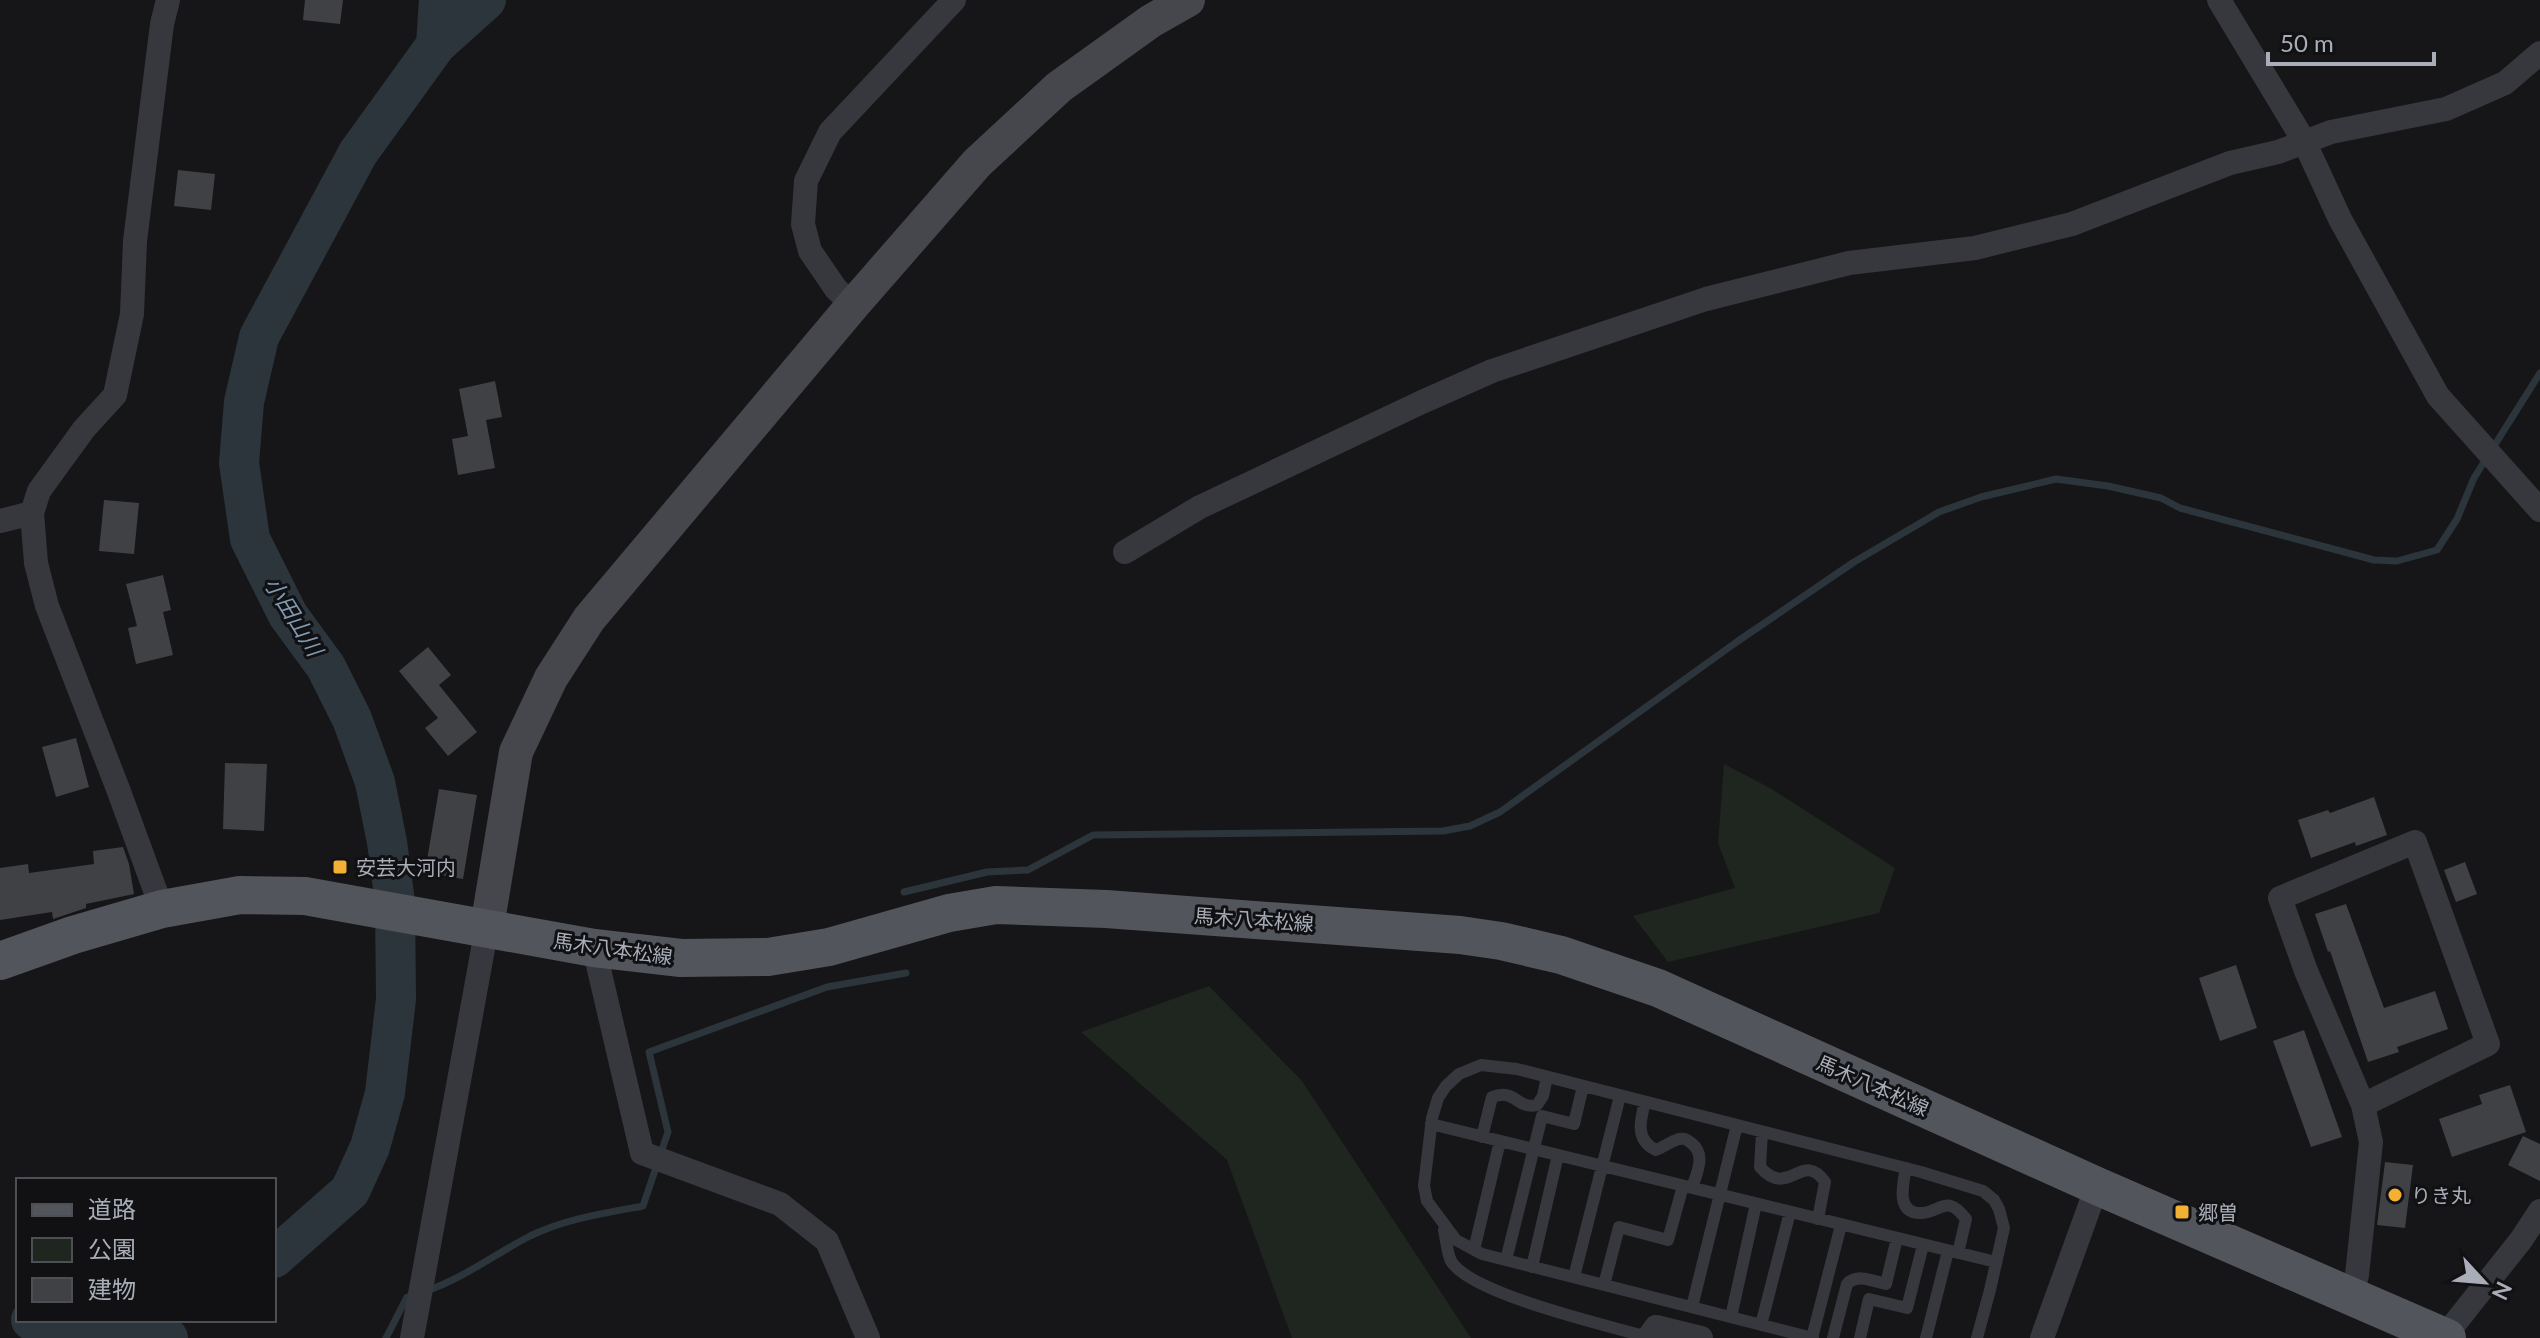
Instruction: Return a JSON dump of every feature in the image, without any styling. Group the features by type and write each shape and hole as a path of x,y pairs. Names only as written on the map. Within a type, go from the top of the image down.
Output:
{"main road":[{"name":"馬木八本松線","path":"0,961 73,935 162,909 240,895 305,896 594,948 681,958 768,957 829,947 949,913 996,905 1371,926 1501,941 1586,962 1658,988 2097,1186 2446,1337"}],"street":[{"path":"162,909 47,606 36,563 32,513 39,491 84,429 115,395 132,314 135,241 162,24 168,0"},
{"path":"853,305 836,289 810,251 803,224 806,181 830,132 954,0"},
{"path":"412,1338 516,752 551,678 589,619 853,305 977,163 1059,87 1151,21 1188,0"},
{"path":"2219,0 2304,141 2340,219 2438,396 2540,510"},
{"path":"1125,552 1200,507 1422,402 1506,366 1706,299 1835,266 1975,248 2072,224 2230,163 2278,152 2331,132 2446,109 2505,83 2540,53"},
{"path":"0,521 32,513"},
{"path":"2351,1297 2357,1275 2371,1142 2363,1105 2306,971 2280,898 2415,842 2488,1044 2363,1105"},
{"path":"594,948 642,1153 780,1204 827,1241 868,1338"},
{"path":"2042,1338 2097,1186"},
{"path":"2446,1337 2540,1211"},
{"path":"1648,1338 1656,1327 1701,1338"}],"lane":[{"path":"1841,1225 1812,1338 1474,1250 1456,1240 1427,1201 1424,1186 1431,1124 1438,1098 1459,1074 1481,1065 1517,1069 1906,1168 1983,1191 1994,1200 2004,1228 1977,1338"},
{"path":"1482,1137 1492,1097 1510,1094 1524,1105 1537,1105 1543,1096 1547,1077"},
{"path":"1506,1260 1542,1116 1574,1124 1583,1086"},
{"path":"1574,1277 1620,1096"},
{"path":"1604,1285 1619,1227 1668,1240 1701,1160 1693,1143 1684,1138 1656,1150 1646,1145 1641,1137 1640,1121 1645,1102"},
{"path":"1431,1124 1996,1262"},
{"path":"1692,1307 1737,1125"},
{"path":"1762,1132 1760,1167 1769,1177 1780,1180 1798,1171 1808,1170 1819,1173 1825,1182 1818,1219"},
{"path":"1474,1250 1500,1141"},
{"path":"1532,1267 1558,1155"},
{"path":"1906,1168 1901,1195 1910,1210 1922,1213 1941,1205 1950,1206 1960,1211 1966,1219 1926,1338"},
{"path":"1731,1317 1756,1204"},
{"path":"1761,1325 1790,1212"},
{"path":"1443,1225 1451,1261 1468,1278 1541,1308 1648,1338"},
{"path":"1833,1338 1847,1284 1858,1277 1886,1284 1897,1238"},
{"path":"1860,1338 1869,1299 1907,1308 1923,1245"}],"green space":[{"path":"1724,764 1770,788 1895,868 1879,913 1668,962 1633,916 1735,888 1718,843"},
{"path":"1209,986 1302,1081 1471,1338 1292,1338 1227,1160 1081,1032"}],"building":[{"path":"305,0 343,0 340,24 303,20"},
{"path":"178,170 215,174 211,210 174,206"},
{"path":"495,381 502,417 486,420 495,468 458,475 452,439 468,436 459,389"},
{"path":"104,500 139,503 134,554 99,551"},
{"path":"163,575 171,610 163,612 173,655 136,664 128,628 137,626 126,584"},
{"path":"428,647 451,675 439,685 477,732 448,756 425,728 438,718 399,671"},
{"path":"76,738 89,787 56,797 42,747"},
{"path":"225,763 267,764 264,831 223,829"},
{"path":"439,789 477,795 463,879 425,872"},
{"path":"2374,797 2387,835 2356,846 2355,842 2311,858 2298,820 2328,810 2330,813"},
{"path":"123,847 134,894 86,904 86,908 53,919 52,912 0,920 0,868 28,864 29,873 94,864 93,851"},
{"path":"2465,862 2477,894 2456,902 2444,870"},
{"path":"2346,904 2384,1008 2435,991 2448,1029 2397,1047 2399,1052 2368,1062 2315,914"},
{"path":"2236,965 2257,1028 2220,1041 2199,978"},
{"path":"2304,1030 2342,1137 2311,1147 2273,1041"},
{"path":"2510,1085 2526,1132 2452,1157 2439,1119 2482,1104 2479,1095"},
{"path":"2523,1136 2540,1144 2540,1181 2508,1165"},
{"name":"りき丸","path":"2385,1162 2413,1165 2405,1228 2377,1225"}],"waterway":[{"path":"436,45 439,0"},
{"name":"小田山川","path":"276,1256 350,1191 370,1147 385,1093 396,999 395,902 375,782 352,719 326,667 288,615 250,539 239,463 244,402 259,337 358,153 436,45 486,0"},
{"path":"904,892 987,872 1028,870 1093,835 1443,831 1470,826 1500,812 1854,562 1939,512 1981,497 2056,479 2161,498 2180,508 2374,560 2397,561 2437,550 2457,519 2474,478 2540,373"},
{"path":"426,1291 543,1230 585,1217 643,1206 668,1132 649,1052 827,987 906,973"},
{"path":"386,1338 407,1297 414,1295"},
{"path":"43,1322 118,1335 150,1334 168,1338"}],"place":[{"name":"安芸大河内","path":"340,867"},
{"name":"りき丸","path":"2395,1195"},
{"name":"郷曽","path":"2182,1212"}]}
